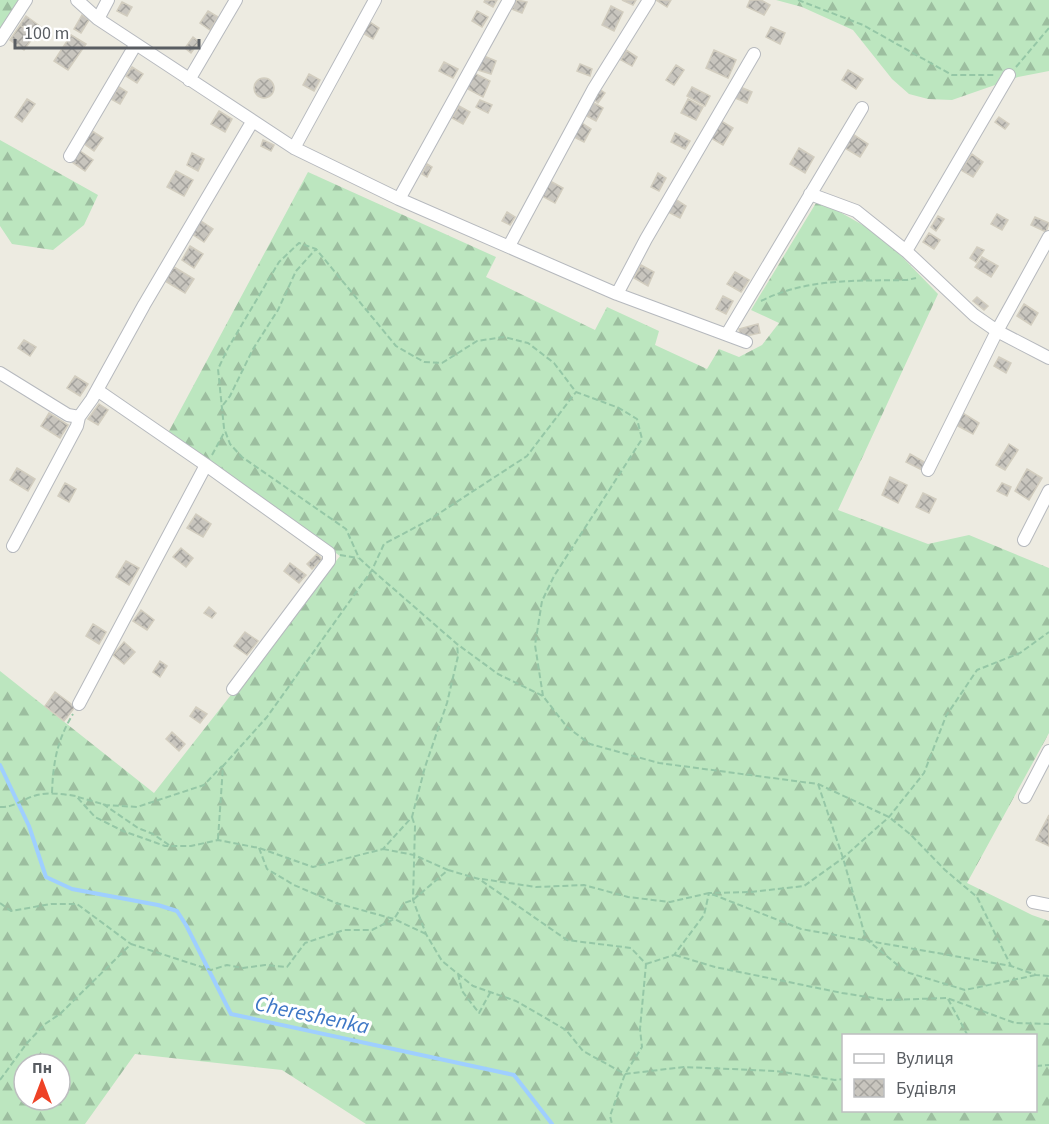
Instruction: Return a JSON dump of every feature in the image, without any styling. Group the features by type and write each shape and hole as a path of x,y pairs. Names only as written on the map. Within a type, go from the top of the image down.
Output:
{"street":[{"path":"0,40 26,0"},
{"path":"76,0 98,19 294,148 399,199 617,294 746,342"},
{"path":"98,19 108,0"},
{"path":"189,80 236,0"},
{"path":"294,148 375,0"},
{"path":"399,199 509,0"},
{"path":"509,246 593,90 649,0"},
{"path":"70,156 136,44"},
{"path":"617,294 646,239 754,54"},
{"path":"906,251 1009,75"},
{"path":"728,334 862,108"},
{"path":"13,546 77,426 79,417 97,390 144,305 252,122"},
{"path":"810,194 856,211 906,251 974,315 998,331 1049,358"},
{"path":"928,470 998,331 1049,237"},
{"path":"0,373 68,414 79,417"},
{"path":"97,390 329,553 329,561 233,689"},
{"path":"79,704 206,465"},
{"path":"1024,540 1049,491"},
{"path":"1025,797 1049,751"},
{"path":"1033,902 1049,905"}],"path":[{"path":"798,0 863,26 952,75 1009,75 1049,28"},
{"path":"543,696 535,645 542,600 554,576 642,439 637,419 619,408 576,392 554,363 528,343 504,337 477,341 442,363 424,362 396,346 316,249 299,243 279,262 218,369 225,431 230,444 242,456 346,530 359,558 372,570 458,644 498,674 543,696 567,727 590,744 659,763 818,784 889,817 977,897 1011,966"},
{"path":"223,405 230,396 253,349 278,310 296,271 316,249"},
{"path":"758,303 798,288 830,281 907,280 931,274"},
{"path":"0,807 17,804 35,795 52,793 76,796 100,803 137,807 204,785 267,717 372,570 384,544 429,520 527,456 576,392"},
{"path":"206,465 225,431"},
{"path":"329,553 359,558"},
{"path":"76,796 95,817 123,831 165,846 191,846 218,840 259,848 313,867 383,849 414,855 448,870 479,879 536,887 584,885 628,897 670,902 709,893 751,892 804,886 843,858 889,817 924,773 946,716 977,670 1020,652 1049,633"},
{"path":"383,849 412,817 425,767 447,703 458,656 458,644"},
{"path":"52,793 52,771 56,748 79,704"},
{"path":"218,840 223,766"},
{"path":"818,784 843,858 866,939 906,972 965,990 1036,975"},
{"path":"100,803 171,846"},
{"path":"412,817 415,826 413,900 426,934 442,961 473,986 516,1001 566,1030 583,1051 625,1074 684,1067 776,1071 842,1079"},
{"path":"259,848 267,869 294,885 336,903 393,920 426,934"},
{"path":"0,903 11,911 51,904 76,904 131,944 209,970 227,965 243,968 265,965 287,967 305,943 344,930 372,930 393,920 404,903 413,900 448,870"},
{"path":"479,879 567,940 631,948 646,964 640,1029 642,1047 625,1074 610,1116 612,1124"},
{"path":"709,893 801,929 1011,966 1036,975 1049,976"},
{"path":"674,955 704,915 709,893"},
{"path":"0,1080 27,1043 45,1024 60,1014 131,944"},
{"path":"646,964 674,955 716,967 887,1000 947,998 1015,1023 1049,1024"},
{"path":"458,974 462,991 479,1013 491,992"},
{"path":"947,998 967,1034"}],"green space":[{"path":"0,0 19,0 0,33"},
{"path":"776,0 1049,0 1049,71 1018,77 952,100 928,99 909,94 892,79 853,30 802,7"},
{"path":"0,140 98,195 84,225 53,250 12,244 0,226"},
{"path":"308,172 496,257 486,277 595,330 607,307 659,331 655,345 707,369 719,349 739,357 762,345 779,323 751,310 816,203 838,211 882,236 938,294 838,510 928,544 969,535 1049,568 1049,733 967,883 1049,921 1049,1124 366,1124 282,1070 135,1054 85,1124 0,1124 0,671 154,793 340,556 168,433"}],"building":[{"path":"485,0 497,0 493,7 484,2"},
{"path":"517,0 527,2 522,13 512,9"},
{"path":"622,0 636,0 633,5"},
{"path":"656,0 671,0 667,7"},
{"path":"750,0 761,0 770,5 764,15 747,7"},
{"path":"122,2 132,7 127,16 117,11"},
{"path":"611,6 623,12 614,31 602,25"},
{"path":"208,11 218,17 210,30 200,23"},
{"path":"477,11 488,17 482,27 472,21"},
{"path":"82,15 89,20 81,33 74,29"},
{"path":"26,16 41,27 35,35 20,25"},
{"path":"368,21 379,28 373,39 361,32"},
{"path":"20,25 35,35 24,50 10,40"},
{"path":"771,27 785,33 780,44 766,37"},
{"path":"71,35 86,44 68,70 54,61"},
{"path":"193,37 199,42 191,53 185,48"},
{"path":"626,50 637,57 632,66 621,60"},
{"path":"714,50 736,60 728,78 706,68"},
{"path":"484,56 496,61 491,74 478,70"},
{"path":"444,62 458,69 453,78 439,71"},
{"path":"580,64 592,69 590,76 577,71"},
{"path":"676,65 684,70 674,85 666,80"},
{"path":"132,67 143,74 137,83 126,76"},
{"path":"848,70 863,79 856,89 842,80"},
{"path":"474,73 490,81 483,97 466,88"},
{"path":"309,74 320,80 314,91 303,85"},
{"path":"264,78 271,81 274,88 271,95 264,98 257,95 254,88 257,81"},
{"path":"738,86 752,92 747,103 733,97"},
{"path":"119,87 127,92 120,104 111,99"},
{"path":"692,87 710,96 705,106 687,96"},
{"path":"599,89 605,93 598,103 593,99"},
{"path":"27,99 35,104 22,122 15,117"},
{"path":"688,99 703,107 696,120 681,113"},
{"path":"480,100 492,105 488,113 476,107"},
{"path":"592,102 603,108 596,121 585,115"},
{"path":"459,106 470,112 463,124 452,118"},
{"path":"219,111 232,119 225,132 211,124"},
{"path":"999,117 1009,124 1005,129 995,122"},
{"path":"721,121 733,128 723,145 711,138"},
{"path":"582,123 591,129 584,142 574,137"},
{"path":"92,131 103,138 94,151 83,143"},
{"path":"675,133 690,141 685,149 671,142"},
{"path":"851,133 868,144 860,157 843,147"},
{"path":"263,140 274,145 271,151 261,146"},
{"path":"799,148 814,157 805,173 790,164"},
{"path":"80,151 93,160 85,171 72,162"},
{"path":"192,153 204,159 198,171 187,165"},
{"path":"972,154 983,162 973,177 961,170"},
{"path":"427,164 432,167 427,177 422,174"},
{"path":"176,171 193,180 184,196 167,187"},
{"path":"658,173 666,178 659,191 651,187"},
{"path":"550,181 563,188 555,203 542,196"},
{"path":"675,199 686,206 680,218 668,212"},
{"path":"507,212 515,217 510,225 502,221"},
{"path":"997,214 1008,220 1002,230 991,224"},
{"path":"938,216 944,219 936,231 931,227"},
{"path":"1035,217 1049,223 1046,232 1031,225"},
{"path":"201,221 213,229 204,242 192,234"},
{"path":"929,233 940,240 934,249 923,242"},
{"path":"190,246 203,254 194,268 182,260"},
{"path":"977,247 984,250 976,262 970,258"},
{"path":"982,257 998,266 991,277 975,267"},
{"path":"641,265 654,272 648,286 634,278"},
{"path":"174,267 194,279 185,293 165,281"},
{"path":"735,272 749,280 741,292 727,284"},
{"path":"723,296 733,301 726,314 716,309"},
{"path":"977,297 988,306 984,310 973,301"},
{"path":"1024,304 1038,313 1031,325 1017,316"},
{"path":"758,324 760,333 741,337 739,329"},
{"path":"24,340 36,347 30,356 18,348"},
{"path":"999,357 1011,363 1006,373 994,366"},
{"path":"75,376 88,384 80,396 67,388"},
{"path":"99,404 108,410 98,425 88,419"},
{"path":"961,412 979,423 973,434 954,424"},
{"path":"49,413 68,425 60,438 41,426"},
{"path":"1009,444 1018,450 1005,470 996,465"},
{"path":"910,454 926,463 922,470 906,462"},
{"path":"17,468 35,479 28,491 10,480"},
{"path":"1027,469 1042,478 1029,500 1015,491"},
{"path":"890,477 907,485 898,503 882,495"},
{"path":"65,483 76,489 69,502 58,496"},
{"path":"1002,483 1011,487 1007,496 997,491"},
{"path":"923,493 936,499 929,513 916,507"},
{"path":"196,514 211,524 203,537 187,528"},
{"path":"181,548 193,558 186,567 173,557"},
{"path":"317,554 322,559 312,569 307,564"},
{"path":"126,561 139,568 129,585 116,577"},
{"path":"290,563 306,575 299,583 284,571"},
{"path":"209,607 216,613 212,618 204,613"},
{"path":"141,610 154,620 147,630 133,621"},
{"path":"93,624 106,632 99,644 86,636"},
{"path":"245,632 258,641 247,655 234,646"},
{"path":"124,642 135,652 124,664 113,655"},
{"path":"160,661 167,666 160,677 153,672"},
{"path":"55,692 75,707 64,721 45,706"},
{"path":"196,707 207,714 200,723 190,716"},
{"path":"172,732 185,744 179,751 166,739"},
{"path":"1049,815 1049,846 1036,840"}],"waterway":[{"name":"Chereshenka","path":"0,765 29,826 46,877 72,889 158,905 177,911 231,1014 514,1075 552,1124"}]}
